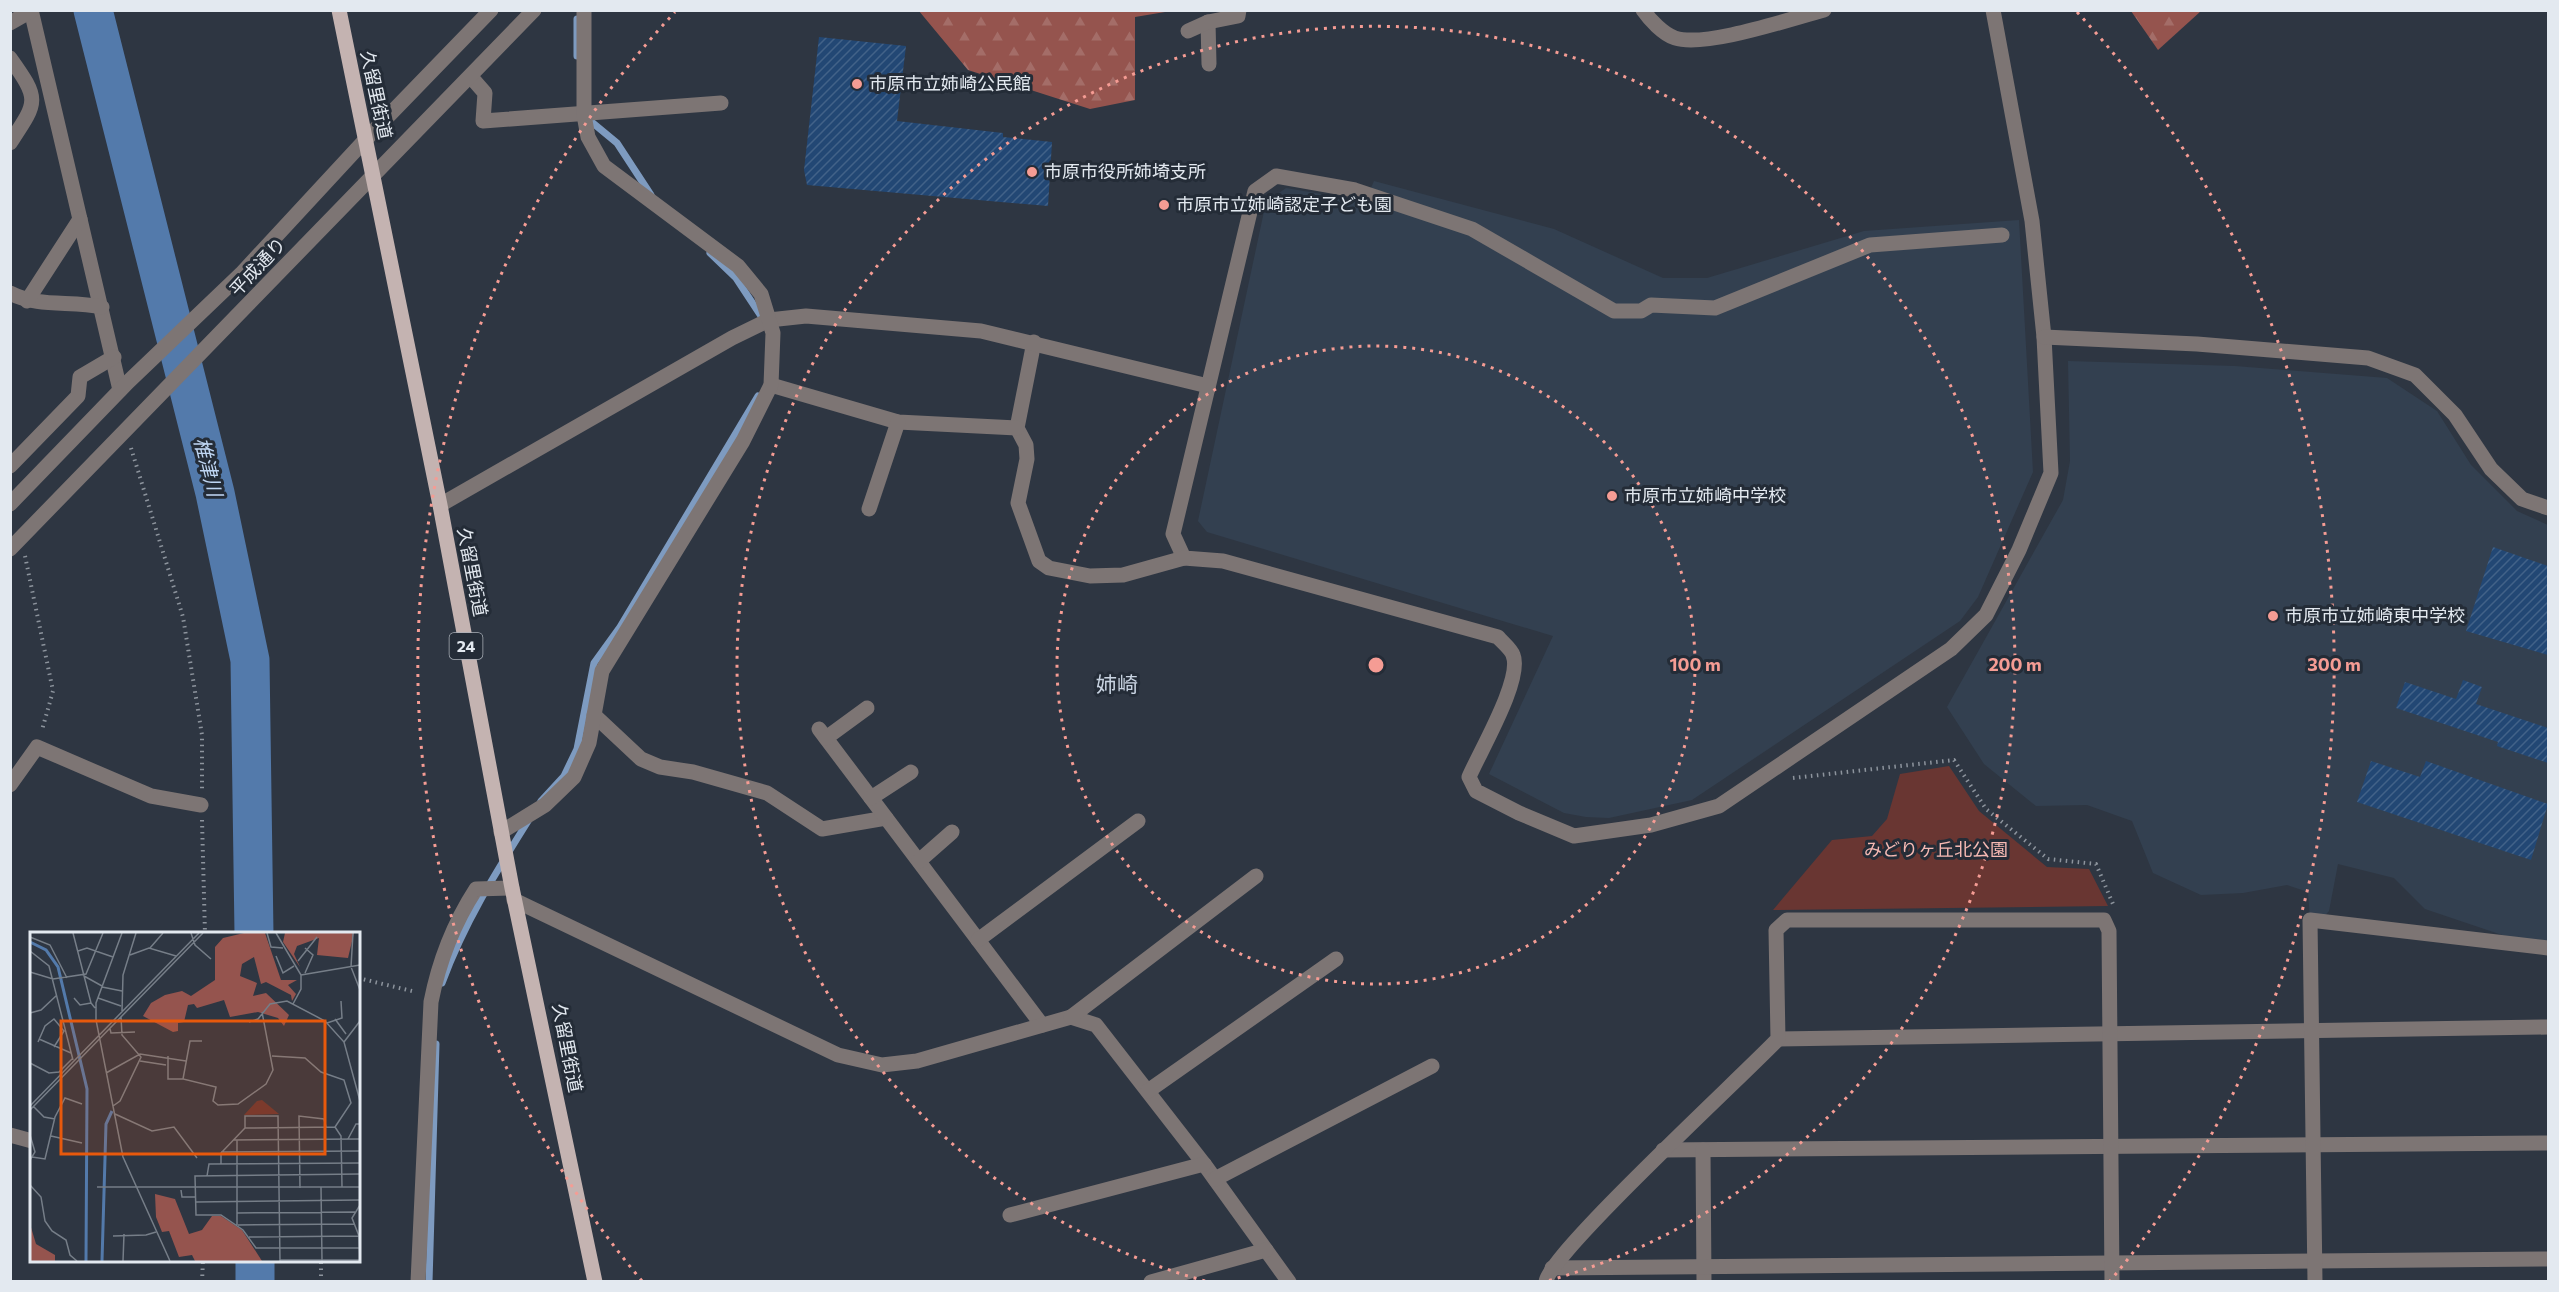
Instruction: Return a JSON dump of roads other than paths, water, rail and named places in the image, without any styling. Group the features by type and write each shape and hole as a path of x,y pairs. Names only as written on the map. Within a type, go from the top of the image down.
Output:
{"main road":[{"name":"久留里街道","path":"339,10 440,506 501,831 509,892 595,1281"}],"street":[{"name":"平成通り","path":"10,504 124,386 240,274 491,10"},
{"name":"平成通り","path":"16,544 534,10"},
{"path":"501,831 546,805 574,777 589,742 602,671 744,441 771,385 774,351 769,320 761,294 738,266 604,166 588,137 584,115 584,10"},
{"path":"1188,31 1208,22 1238,16 1239,10"},
{"path":"1643,10 1648,19 1674,37 1696,41 1821,11"},
{"path":"1034,342 1017,428 1026,445 1027,459 1018,503 1039,561 1049,568 1090,576 1123,575 1184,558 1223,561 1498,637 1513,655 1514,672 1506,700 1469,777 1476,791 1519,813 1574,836 1651,825 1719,806 1951,649 1986,615 2019,550 2051,473 2044,337 2032,221 1994,10"},
{"path":"10,22 31,11 114,357 124,386"},
{"path":"1208,22 1209,64"},
{"path":"10,58 24,77 32,99 32,110 10,142"},
{"path":"471,77 485,93 483,121 721,103"},
{"path":"1184,558 1173,534 1208,386 1255,191 1276,176 1366,194 1472,230 1614,311 1641,311 1651,305 1715,308 1870,245 2002,235"},
{"path":"27,301 80,219"},
{"path":"10,293 27,301 86,303 102,307"},
{"path":"440,506 732,338 769,320 806,316 845,318 981,331 1208,386"},
{"path":"2044,337 2197,344 2368,358 2415,375 2455,415 2491,469 2522,499 2548,508"},
{"path":"10,466 78,396 80,377 114,357"},
{"path":"771,385 898,422 1017,428"},
{"path":"869,509 898,422"},
{"path":"867,708 822,733 1042,1025"},
{"path":"594,715 641,759 660,767 693,772 767,793 822,829 886,818"},
{"path":"10,785 37,747 151,796 201,805"},
{"path":"871,798 911,772"},
{"path":"978,940 1138,821"},
{"path":"919,861 952,832"},
{"path":"418,1281 432,996 457,918 477,889 509,892 838,1055 882,1065 917,1062 1071,1017 1256,876"},
{"path":"1778,1039 1776,930 1786,920 2104,920 2109,932 2112,1034 2112,1281"},
{"path":"2315,1281 2310,920 2548,948"},
{"path":"1148,1091 1336,959"},
{"path":"1071,1017 1096,1025 1204,1164 1289,1281"},
{"path":"1549,1275 1663,1150 1778,1039 2548,1027"},
{"path":"1215,1179 1432,1066"},
{"path":"10,1135 30,1140"},
{"path":"1663,1150 2548,1143"},
{"path":"1703,1150 1704,1274"},
{"path":"1011,1215 1204,1164"},
{"path":"1151,1281 1266,1250"},
{"path":"1549,1275 1704,1274 2112,1262 2548,1259"}],"waterway":[{"name":"椎津川","path":"93,10 215,493 250,660 254,932"},
{"path":"577,19 577,56"},
{"path":"588,119 617,143 651,195"},
{"path":"710,253 736,278 763,319"},
{"path":"541,801 564,776 577,749 594,663 620,627 758,396"},
{"path":"442,983 471,919 530,818"},
{"path":"429,1282 436,1044"},
{"name":"椎津川","path":"255,1262 255,1282"}],"place":[{"name":"市原市立姉崎公民館","path":"857,84"},
{"name":"市原市役所姉埼支所","path":"1032,172"},
{"name":"市原市立姉崎認定子ども園","path":"1164,205"},
{"name":"市原市立姉崎中学校","path":"1612,496"},
{"name":"市原市立姉崎東中学校","path":"2273,616"}],"district":[{"name":"姉崎","path":"1117,685"}],"park label":[{"name":"みどりヶ丘北公園","path":"1936,850"}]}
